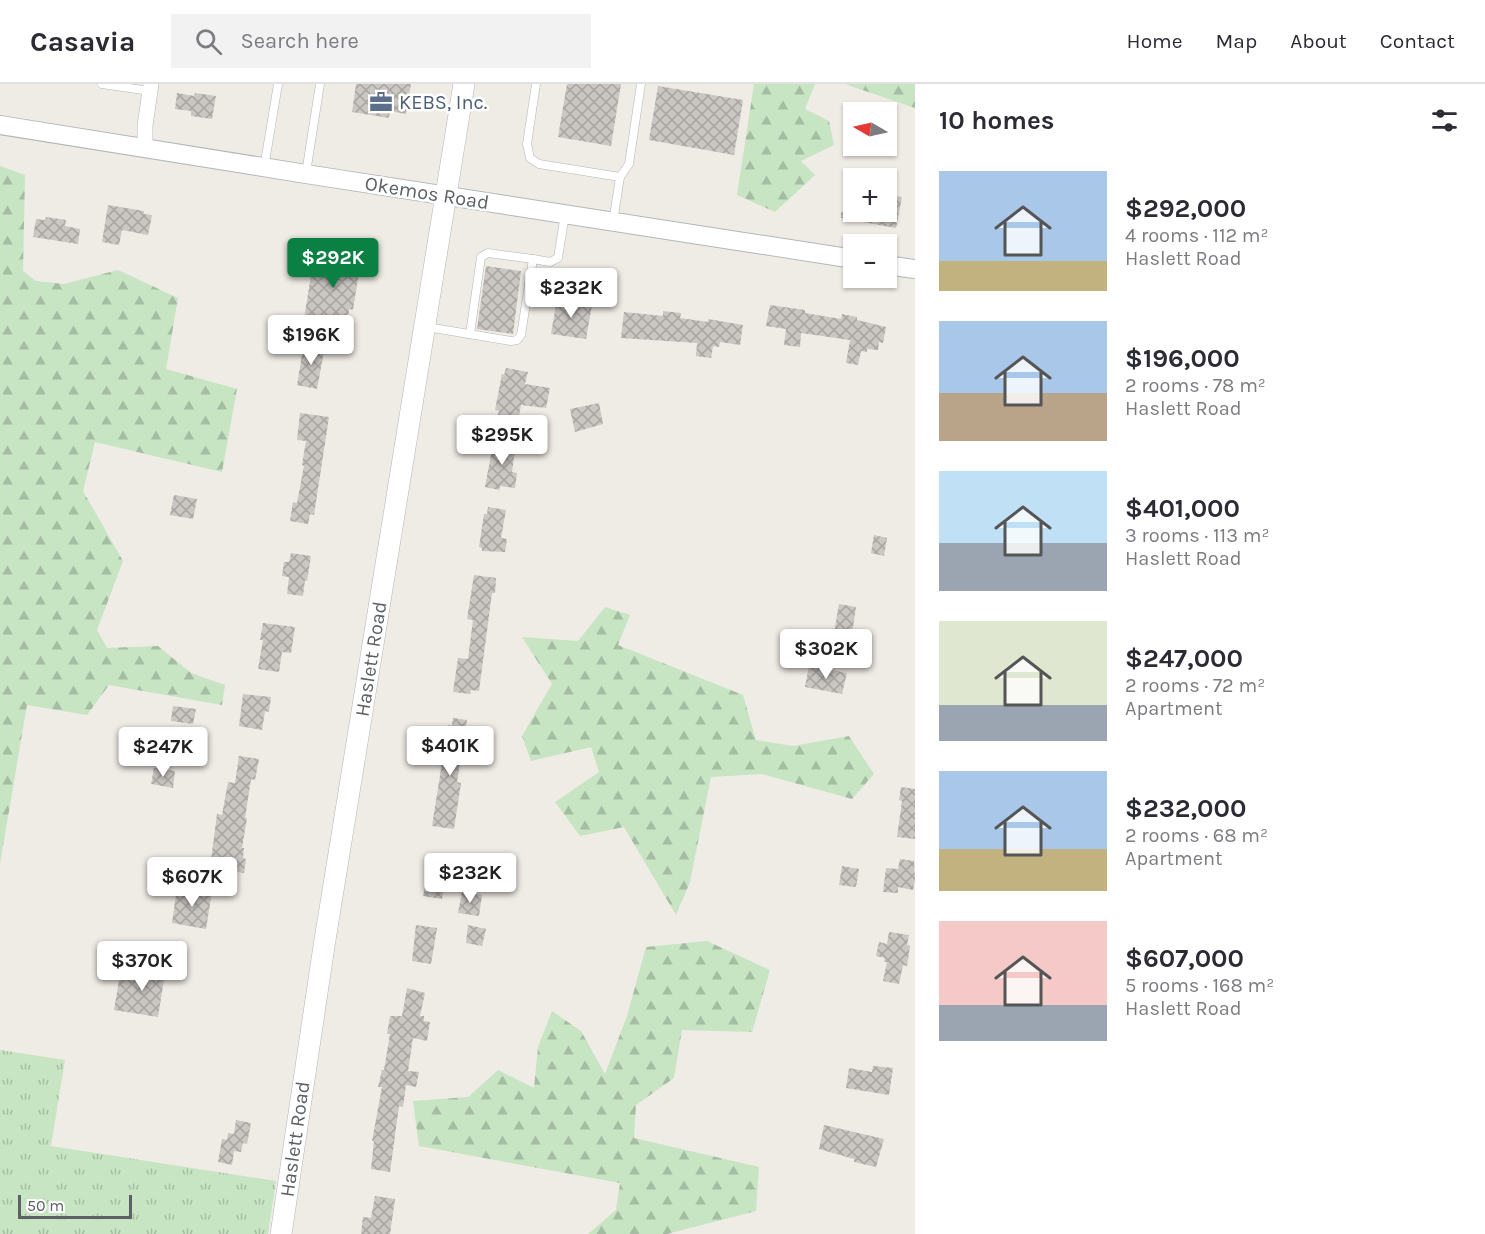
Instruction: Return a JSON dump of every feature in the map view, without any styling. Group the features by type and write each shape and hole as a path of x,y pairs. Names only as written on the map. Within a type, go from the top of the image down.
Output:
{"main road":[{"name":"Haslett Road","path":"281,1234 324,946 464,84"}],"street":[{"path":"145,147 150,88"},
{"name":"Okemos Road","path":"0,124 264,168 843,258"},
{"path":"897,267 915,269"}],"lane":[{"path":"102,84 150,88"},
{"path":"264,168 278,84"},
{"path":"306,174 320,84"},
{"path":"536,84 527,144 530,158 539,164 620,177"},
{"path":"613,222 620,177 629,164 641,84"},
{"path":"470,334 481,279 480,261 484,254 492,253 550,262 558,258 565,214"},
{"path":"426,327 517,340 521,335 520,312 524,285 532,259"}],"green space":[{"path":"754,84 815,84 805,109 829,121 834,145 801,161 815,175 775,212 737,195"},
{"path":"845,84 915,84 915,108"},
{"path":"0,166 25,175 23,271 36,281 64,284 118,270 178,298 166,369 237,389 222,472 95,442 83,491 123,561 97,630 107,648 158,646 191,673 225,685 222,705 109,685 87,715 27,705 0,864"},
{"path":"605,607 630,615 618,645 743,695 756,740 793,746 849,736 874,774 852,799 762,774 711,777 690,882 676,915 624,827 580,836 555,802 599,772 591,747 531,761 522,736 552,684 522,637 578,641"},
{"path":"707,941 770,970 752,1032 682,1030 674,1078 636,1105 634,1138 759,1167 756,1211 667,1234 588,1234 616,1210 620,1183 419,1146 413,1101 468,1097 498,1070 534,1088 538,1047 552,1011 581,1031 605,1074 627,1016 646,947"},
{"path":"0,1050 65,1060 51,1146 276,1181 268,1234 0,1234"}],"building":[{"name":"KEBS, Inc.","path":"356,84 411,84 406,114 390,111 389,118 352,112"},
{"path":"567,84 621,84 611,146 558,137"},
{"path":"658,86 743,100 734,155 649,140"},
{"path":"177,93 216,96 212,119 191,116 191,111 175,109"},
{"path":"897,196 902,197 896,228 863,222 897,222"},
{"path":"108,205 144,211 144,214 152,215 148,235 122,230 119,245 102,242"},
{"path":"46,217 66,220 65,226 80,229 78,244 33,237 36,219 45,220"},
{"path":"320,253 361,259 353,310 349,309 348,320 337,318 336,325 304,319 311,275 316,276"},
{"path":"486,266 521,271 513,334 477,329"},
{"path":"557,299 592,305 586,339 551,334"},
{"path":"770,305 805,310 805,313 841,319 842,314 857,317 857,320 886,327 883,343 879,342 878,350 861,351 858,365 846,363 850,340 801,333 800,347 784,345 786,329 766,326"},
{"path":"663,311 681,313 680,318 708,322 708,319 743,325 740,345 720,342 719,347 713,346 711,358 696,356 697,343 621,338 624,312 663,316"},
{"path":"304,343 325,346 317,389 297,385"},
{"path":"506,368 528,372 525,384 550,388 546,408 521,405 518,421 497,418 499,411 495,410 502,374 504,375"},
{"path":"599,403 603,424 575,432 570,409"},
{"path":"300,413 329,417 314,515 310,514 308,524 290,521 293,502 297,503 304,466 302,465 306,441 297,440"},
{"path":"494,439 516,443 512,472 517,473 515,488 500,486 499,490 485,487"},
{"path":"174,495 197,499 193,519 170,515"},
{"path":"488,507 506,510 501,538 507,539 505,552 482,551 479,547 484,514 487,514"},
{"path":"874,535 887,538 884,556 871,553"},
{"path":"291,553 311,556 303,596 287,594 289,577 282,576 284,562 289,562"},
{"path":"474,575 496,578 479,691 471,690 470,694 453,692 458,658 468,659 473,620 467,619"},
{"path":"839,604 856,607 851,641 833,638"},
{"path":"263,623 295,627 291,653 282,652 279,672 258,669 263,640 260,640"},
{"path":"809,666 847,673 842,694 805,687"},
{"path":"243,694 271,697 269,712 265,711 262,730 239,726"},
{"path":"173,706 196,709 193,724 171,721"},
{"path":"453,718 467,720 457,782 461,783 454,829 432,826 448,725 452,726"},
{"path":"239,756 259,759 255,780 251,779 245,818 247,818 242,848 244,848 243,858 246,859 244,873 210,868 217,814 222,815 228,782 235,783"},
{"path":"154,768 175,771 173,788 151,784"},
{"path":"901,787 915,789 915,839 897,837 902,801 899,800"},
{"path":"431,853 449,857 442,899 423,896"},
{"path":"900,859 914,861 913,890 898,887 898,893 883,892 886,868 898,869"},
{"path":"842,866 859,869 856,887 839,885"},
{"path":"177,887 212,892 206,929 172,923"},
{"path":"462,892 482,895 479,916 458,913"},
{"path":"416,925 437,928 431,964 412,961"},
{"path":"468,925 486,929 482,946 466,943"},
{"path":"889,932 909,935 907,966 903,965 899,984 883,981 887,962 884,962 885,958 876,956 879,942 887,944"},
{"path":"144,963 166,967 158,1017 114,1010 120,975 142,979"},
{"path":"407,988 425,993 420,1016 424,1016 424,1021 430,1022 427,1041 413,1038 408,1071 419,1072 416,1087 406,1085 403,1107 399,1106 390,1172 371,1169 374,1141 372,1141 382,1087 378,1087 382,1070 384,1070 390,1034 387,1034 390,1016 402,1016"},
{"path":"873,1066 893,1068 889,1095 846,1088 849,1068 872,1072"},
{"path":"236,1120 251,1123 247,1144 243,1143 241,1152 234,1151 232,1165 218,1162 222,1139 227,1140 228,1133 234,1134"},
{"path":"824,1125 884,1139 876,1167 854,1162 854,1159 819,1149"},
{"path":"375,1196 395,1199 390,1234 361,1234 363,1217 371,1218"}],"place":[{"name":"KEBS, Inc.","path":"381,102"}]}
